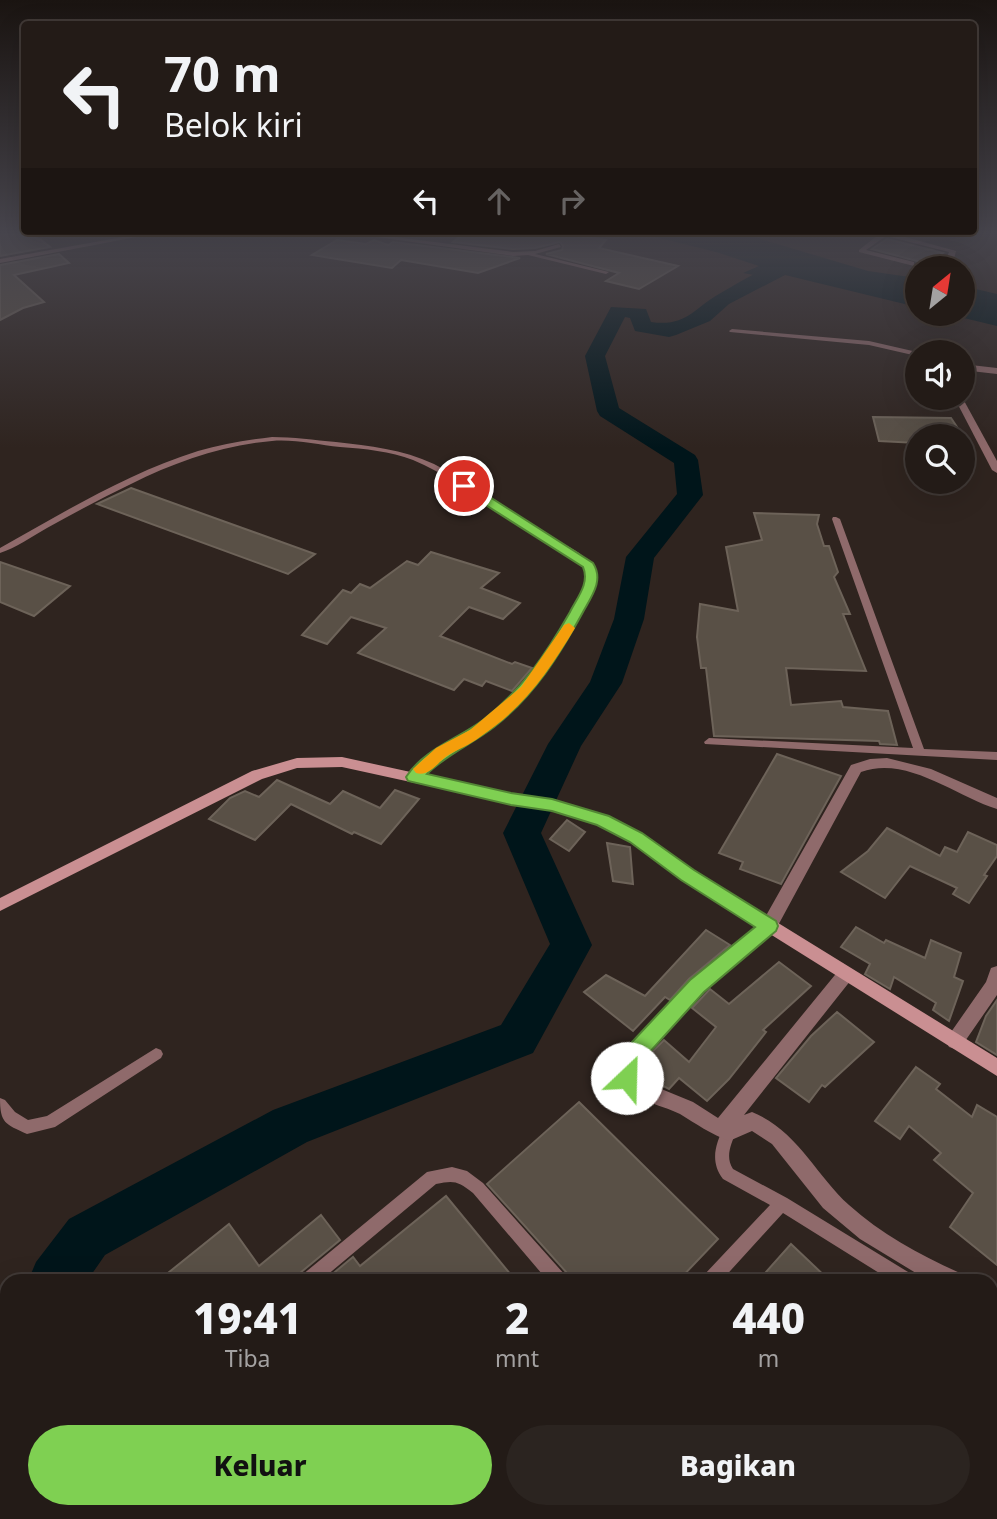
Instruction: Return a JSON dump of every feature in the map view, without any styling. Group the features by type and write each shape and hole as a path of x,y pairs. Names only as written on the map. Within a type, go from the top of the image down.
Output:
{"street":[{"path":"975,368 997,371"},
{"path":"965,410 997,470"},
{"path":"0,905 188,808 277,768 327,760 511,799 552,805 615,826 845,975 997,1068"},
{"path":"725,1131 684,1106 638,1088 627,1078 640,1049 697,986 769,926 850,776 866,763 904,766 997,804"},
{"path":"725,1131 845,975"},
{"path":"955,1041 996,981"},
{"path":"725,1131 752,1121 769,1128 782,1139 815,1184 843,1212 877,1238 935,1274"}],"lane":[{"path":"732,331 869,343 905,351"},
{"path":"0,551 141,477 173,464 271,439 354,446 401,454 451,477 499,510 575,555 589,565 592,573 590,587 579,609 551,657 526,690 475,734 442,752 414,777"},
{"path":"836,519 919,750"},
{"path":"709,742 876,751 919,750 997,756"},
{"path":"0,1105 10,1117 27,1126 50,1122 156,1054"},
{"path":"725,1131 723,1168 728,1174 782,1203 896,1274"},
{"path":"316,1274 432,1177 451,1173 463,1174 478,1188 553,1274"},
{"path":"716,1274 782,1203"}],"shaded area":[{"path":"975,306 997,306 997,326 975,321"}],"building":[{"path":"0,306 30,306 23,308 0,320"},
{"path":"873,417 951,418 955,424 905,424 905,442 879,441"},
{"path":"131,488 315,554 288,574 97,504"},
{"path":"754,513 819,515 817,524 824,546 829,546 838,572 834,577 850,614 843,614 866,671 786,668 791,705 841,701 843,707 888,711 897,745 880,744 879,741 714,736 706,668 701,668 697,637 700,604 738,611 726,547 762,540"},
{"path":"431,552 499,573 481,588 520,603 503,619 469,607 440,636 512,664 515,662 532,668 512,691 486,681 482,686 464,679 454,690 358,653 386,628 351,617 327,644 302,635 343,590 351,593 360,584 370,588 407,561 418,565"},
{"path":"0,562 70,586 34,616 0,602"},
{"path":"777,754 841,776 781,884 740,869 743,862 719,853"},
{"path":"277,780 330,804 343,791 380,808 395,790 419,799 381,844 354,832 352,834 291,804 255,840 209,819 230,798 245,791 259,797"},
{"path":"567,820 585,832 569,851 550,839"},
{"path":"887,828 940,856 945,847 957,852 968,832 997,845 997,856 969,903 953,894 957,888 910,866 885,898 841,872 868,851"},
{"path":"607,843 630,847 633,884 613,881"},
{"path":"856,927 884,943 886,940 925,958 931,940 961,953 954,977 963,981 949,1021 933,1010 936,1003 894,977 890,989 865,974 870,964 841,947"},
{"path":"706,930 730,945 689,979 670,1000 665,997 633,1031 584,992 606,975 645,996"},
{"path":"779,962 811,986 763,1030 766,1032 729,1079 707,1101 679,1078 669,1089 640,1074 649,1055 664,1040 689,1062 716,1027 692,1008 710,989 729,1004"},
{"path":"997,1000 997,1055 976,1042 986,1016"},
{"path":"837,1012 874,1042 825,1087 822,1085 809,1102 776,1078 811,1036"},
{"path":"916,1067 940,1084 936,1089 972,1117 977,1105 997,1117 997,1265 950,1227 973,1193 934,1160 941,1153 909,1126 900,1139 875,1121"},
{"path":"579,1102 718,1239 685,1274 567,1274 487,1184"},
{"path":"446,1196 510,1274 332,1274 353,1257 360,1266"},
{"path":"321,1215 340,1240 300,1274 167,1274 229,1224 259,1266"},
{"path":"791,1244 823,1274 764,1274"}],"waterway":[{"path":"60,1274 87,1237 290,1126 517,1039 571,945 522,833 565,744 606,683 629,619 640,557 690,495 686,460 608,411 595,356 618,311 639,313 642,327 669,331 703,317 715,306"}],"slow traffic":[{"path":"421,769 442,752 475,734 526,690 540,674 569,628"}],"route":[{"path":"464,486 589,565 592,573 590,587 540,674 526,690 475,734 442,752 414,777 511,799 552,805 603,820 636,838 688,875 769,926 697,986 640,1049 627,1078"}]}
